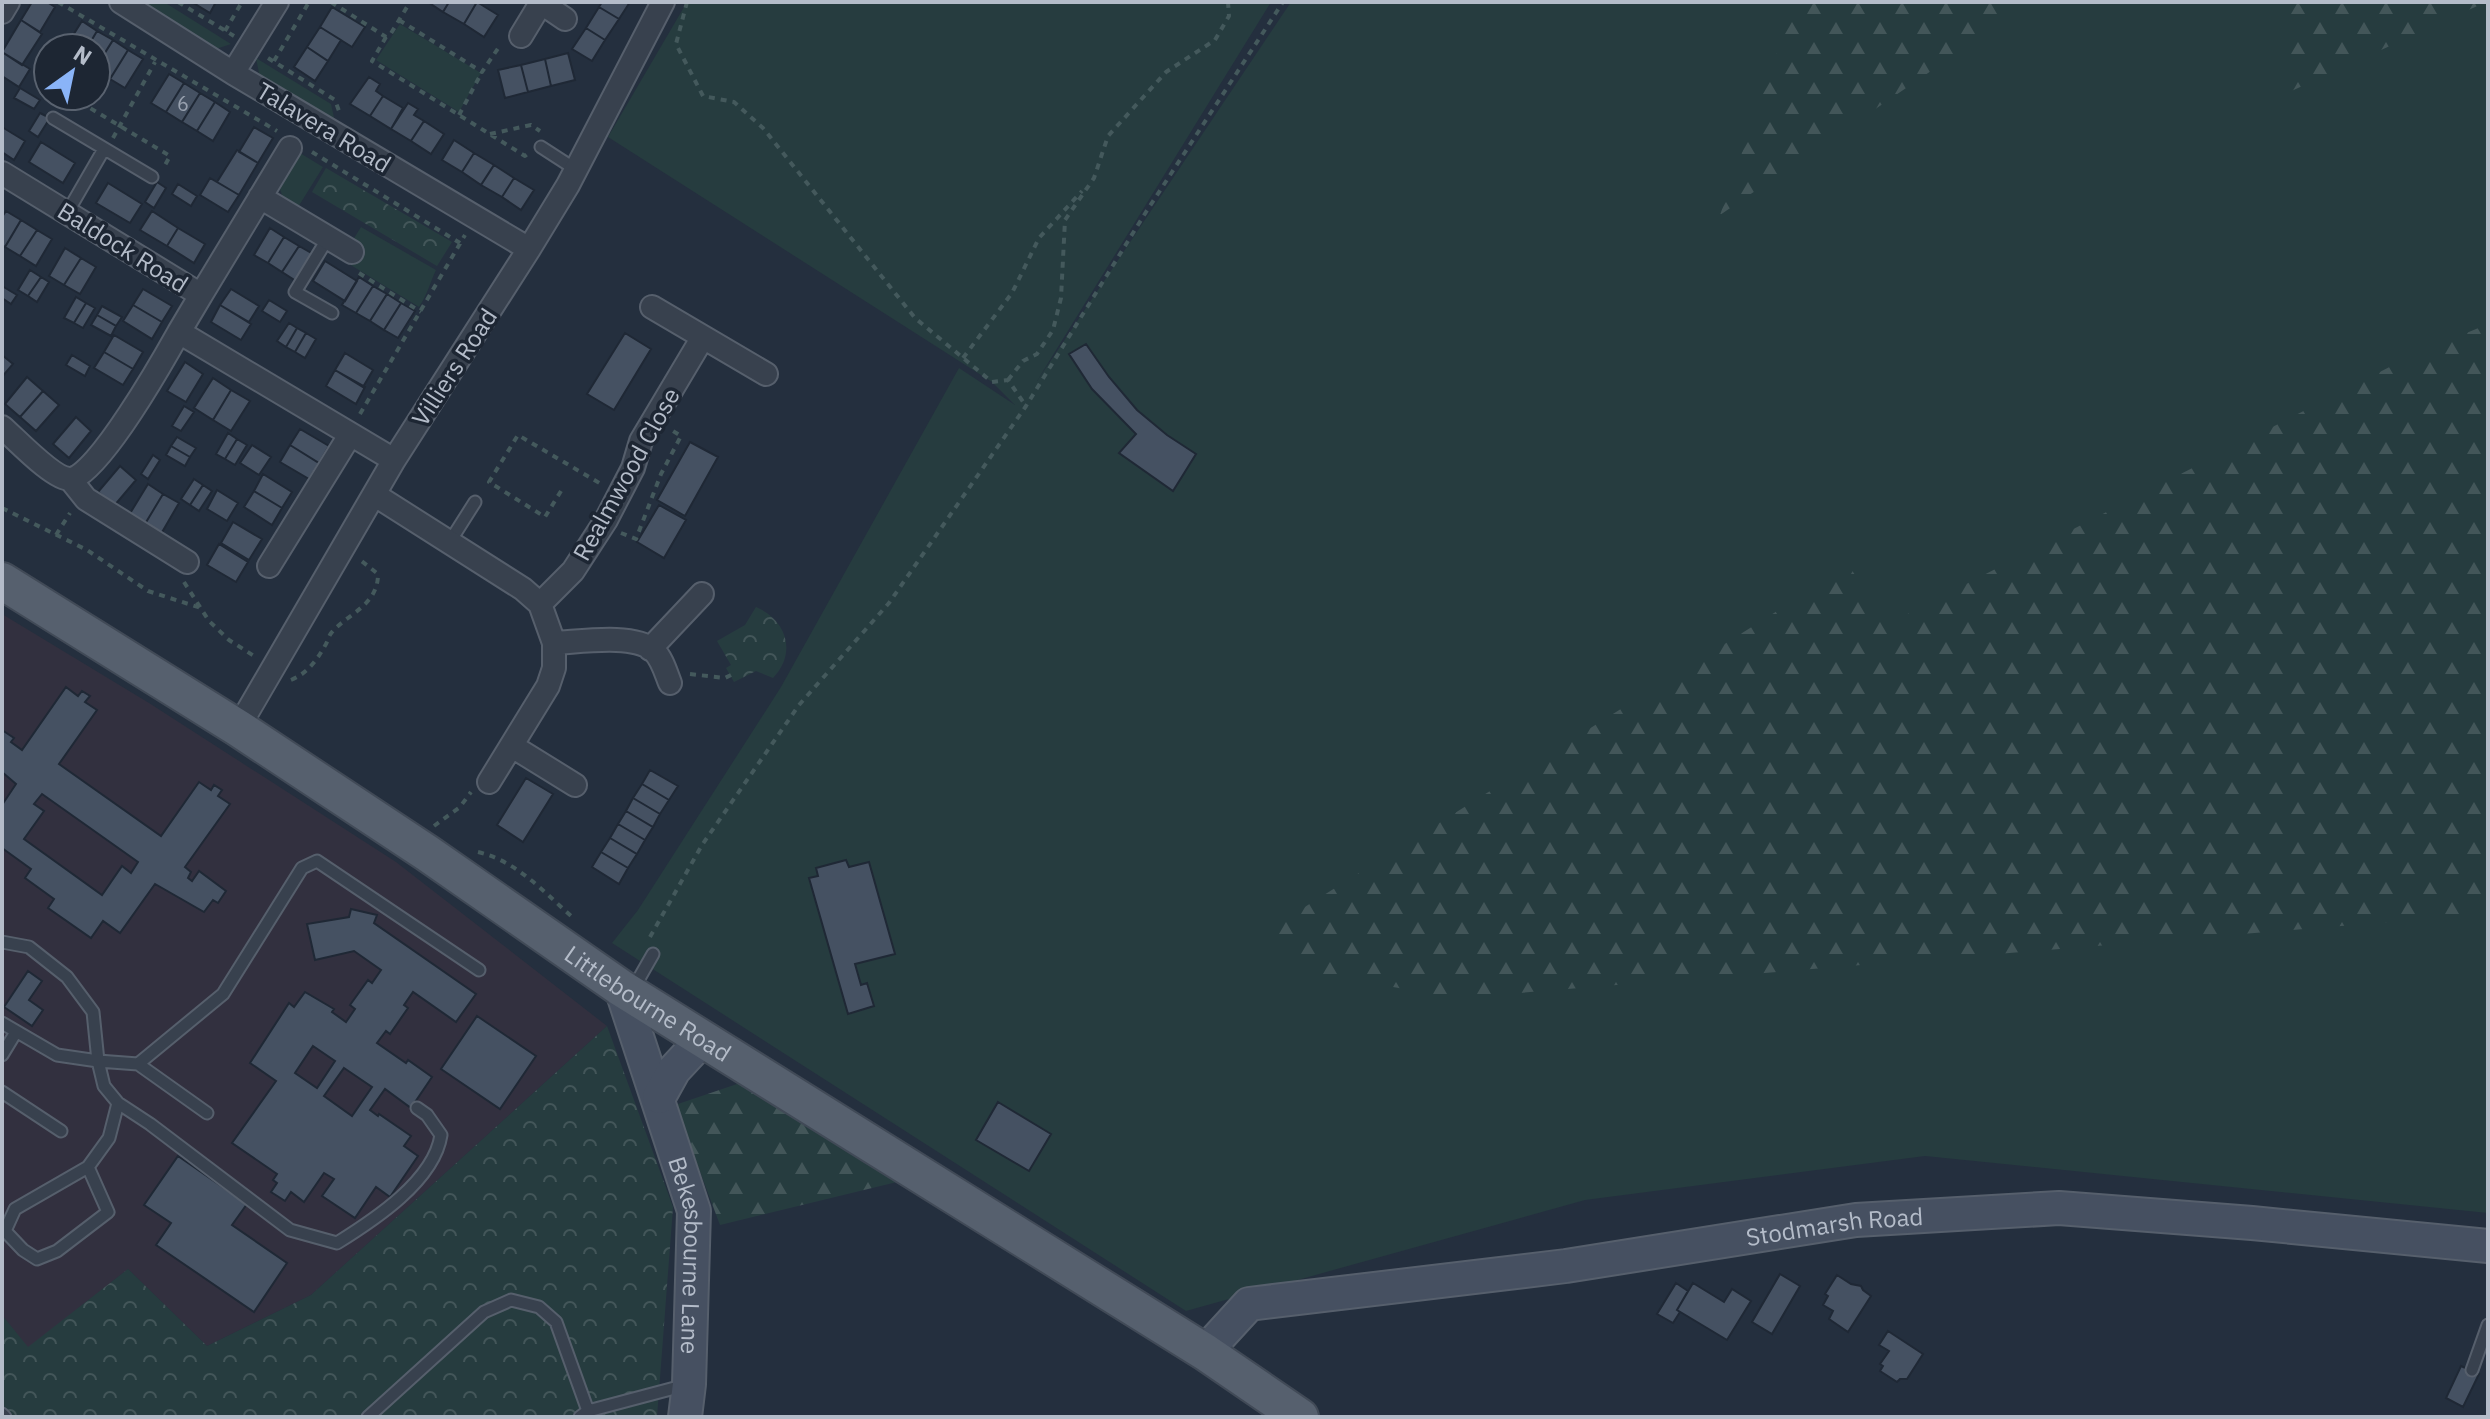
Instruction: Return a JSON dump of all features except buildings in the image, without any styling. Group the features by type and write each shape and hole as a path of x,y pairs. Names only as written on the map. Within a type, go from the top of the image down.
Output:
{"main road":[{"name":"Littlebourne Road","path":"2,581 238,728 702,1040 1205,1352 1300,1417"}],"street":[{"path":"2,12 8,2"},
{"name":"Talavera Road","path":"121,2 233,73 529,249"},
{"path":"233,73 277,2"},
{"path":"521,36 541,2 565,19"},
{"name":"Villiers Road","path":"238,728 394,460 529,249 663,2"},
{"path":"201,295 292,143"},
{"name":"Baldock Road","path":"3,176 201,295 179,332 354,425 394,460"},
{"path":"260,197 350,251"},
{"path":"652,307 766,374"},
{"path":"70,479 84,475 133,409 179,332"},
{"name":"Realmwood Close","path":"540,604 573,571 603,525 620,495 641,441 703,337"},
{"path":"269,566 354,425"},
{"path":"2,427 56,474 70,479 86,499 187,562"},
{"path":"375,495 523,589 540,604 554,643 554,668 548,686 489,782"},
{"path":"650,649 702,594"},
{"path":"554,643 618,640 650,649 669,681"},
{"path":"512,746 575,785"},
{"name":"Bekesbourne Lane","path":"626,990 694,1211 689,1384 685,1417"},
{"path":"659,1097 674,1070 702,1040"},
{"name":"Stodmarsh Road","path":"1205,1352 1249,1304 1566,1266 1856,1220 2059,1208 2282,1225 2488,1246"}],"lane":[{"path":"53,118 152,177"},
{"path":"541,147 575,169"},
{"path":"67,213 104,149"},
{"path":"328,238 295,292 332,313"},
{"path":"449,543 475,502"},
{"path":"138,1064 223,994 302,868 317,861 479,970"},
{"path":"2,942 29,947 67,977 93,1012 104,1086 118,1103 290,1230 337,1243 374,1220 401,1198 439,1151 441,1135 427,1115 417,1108"},
{"path":"626,990 648,951"},
{"path":"2,1023 57,1055 138,1064 207,1113"},
{"path":"2,1055 16,1032"},
{"path":"2,1092 61,1131"},
{"path":"88,1167 108,1212 57,1251 37,1259 23,1250 5,1231 15,1209 88,1167 109,1138 118,1103"},
{"path":"368,1417 484,1312 511,1300 539,1307 556,1322 584,1414 689,1384"},
{"path":"2472,1370 2488,1325"}],"path":[{"path":"58,2 460,243"},
{"path":"225,31 242,2"},
{"path":"274,61 309,2"},
{"path":"331,2 386,37"},
{"path":"410,2 372,61 525,156 541,147 546,135 531,125 490,134"},
{"path":"687,2 676,44 703,96 734,102 763,128 915,318 992,382 1008,380 1023,361 1037,354 1053,330 1061,298 1065,220 1094,178 1108,136 1166,72 1215,40 1229,16 1228,2"},
{"path":"648,951 702,845 799,705 889,603 1026,406 1146,212 1283,2"},
{"path":"399,20 482,72"},
{"path":"459,115 502,42 521,36"},
{"path":"104,149 156,61"},
{"path":"98,112 170,156 162,172 152,177"},
{"path":"963,358 1012,293 1039,238 1094,178"},
{"path":"354,425 477,217"},
{"path":"350,251 341,262 421,312"},
{"path":"1008,380 1026,406"},
{"path":"603,525 636,539 661,474 681,436 654,420"},
{"path":"561,491 545,517 489,482 518,435 620,495"},
{"path":"2,508 101,558 148,591 201,608"},
{"path":"56,535 71,511"},
{"path":"286,682 302,675 317,659 332,632 360,611 372,596 378,574 343,549"},
{"path":"669,681 695,674 718,678 731,675"},
{"path":"429,830 460,807 476,783 489,782"},
{"path":"469,851 500,858 517,867 575,920"}],"shaded area":[{"path":"2,614 149,703 396,862 607,1026 311,1295 207,1346 128,1269 28,1348 2,1315"}],"green space":[{"path":"134,2 164,2 231,44 207,48"},
{"path":"687,2 1271,2 1037,381 1291,2 2488,2 2488,1213 1925,1156 1585,1200 1186,1311 612,943 638,910 781,687 959,368 1015,405 992,382 608,137"},
{"path":"1795,2 2032,2 1720,215"},
{"path":"2285,2 2486,2 2285,94"},
{"path":"400,24 481,73 459,112 376,60"},
{"path":"256,58 331,104 335,122 260,78"},
{"path":"300,153 323,167 295,212 285,204 280,189"},
{"path":"326,168 452,242 437,266 312,192"},
{"path":"361,227 436,270 419,307 349,264 357,249 351,243"},
{"path":"2488,324 2488,914 1457,998 1300,971 1265,932 1849,566 1888,624 2409,357"},
{"path":"756,607 775,620 781,629 785,638 785,658 773,678 756,671 734,682 726,668 731,665 717,641 745,625"},
{"path":"607,1026 673,1207 657,1417 2,1417 2,1315 28,1347 128,1269 207,1346 311,1295"},
{"path":"740,1083 901,1181 720,1225 675,1105"}]}
